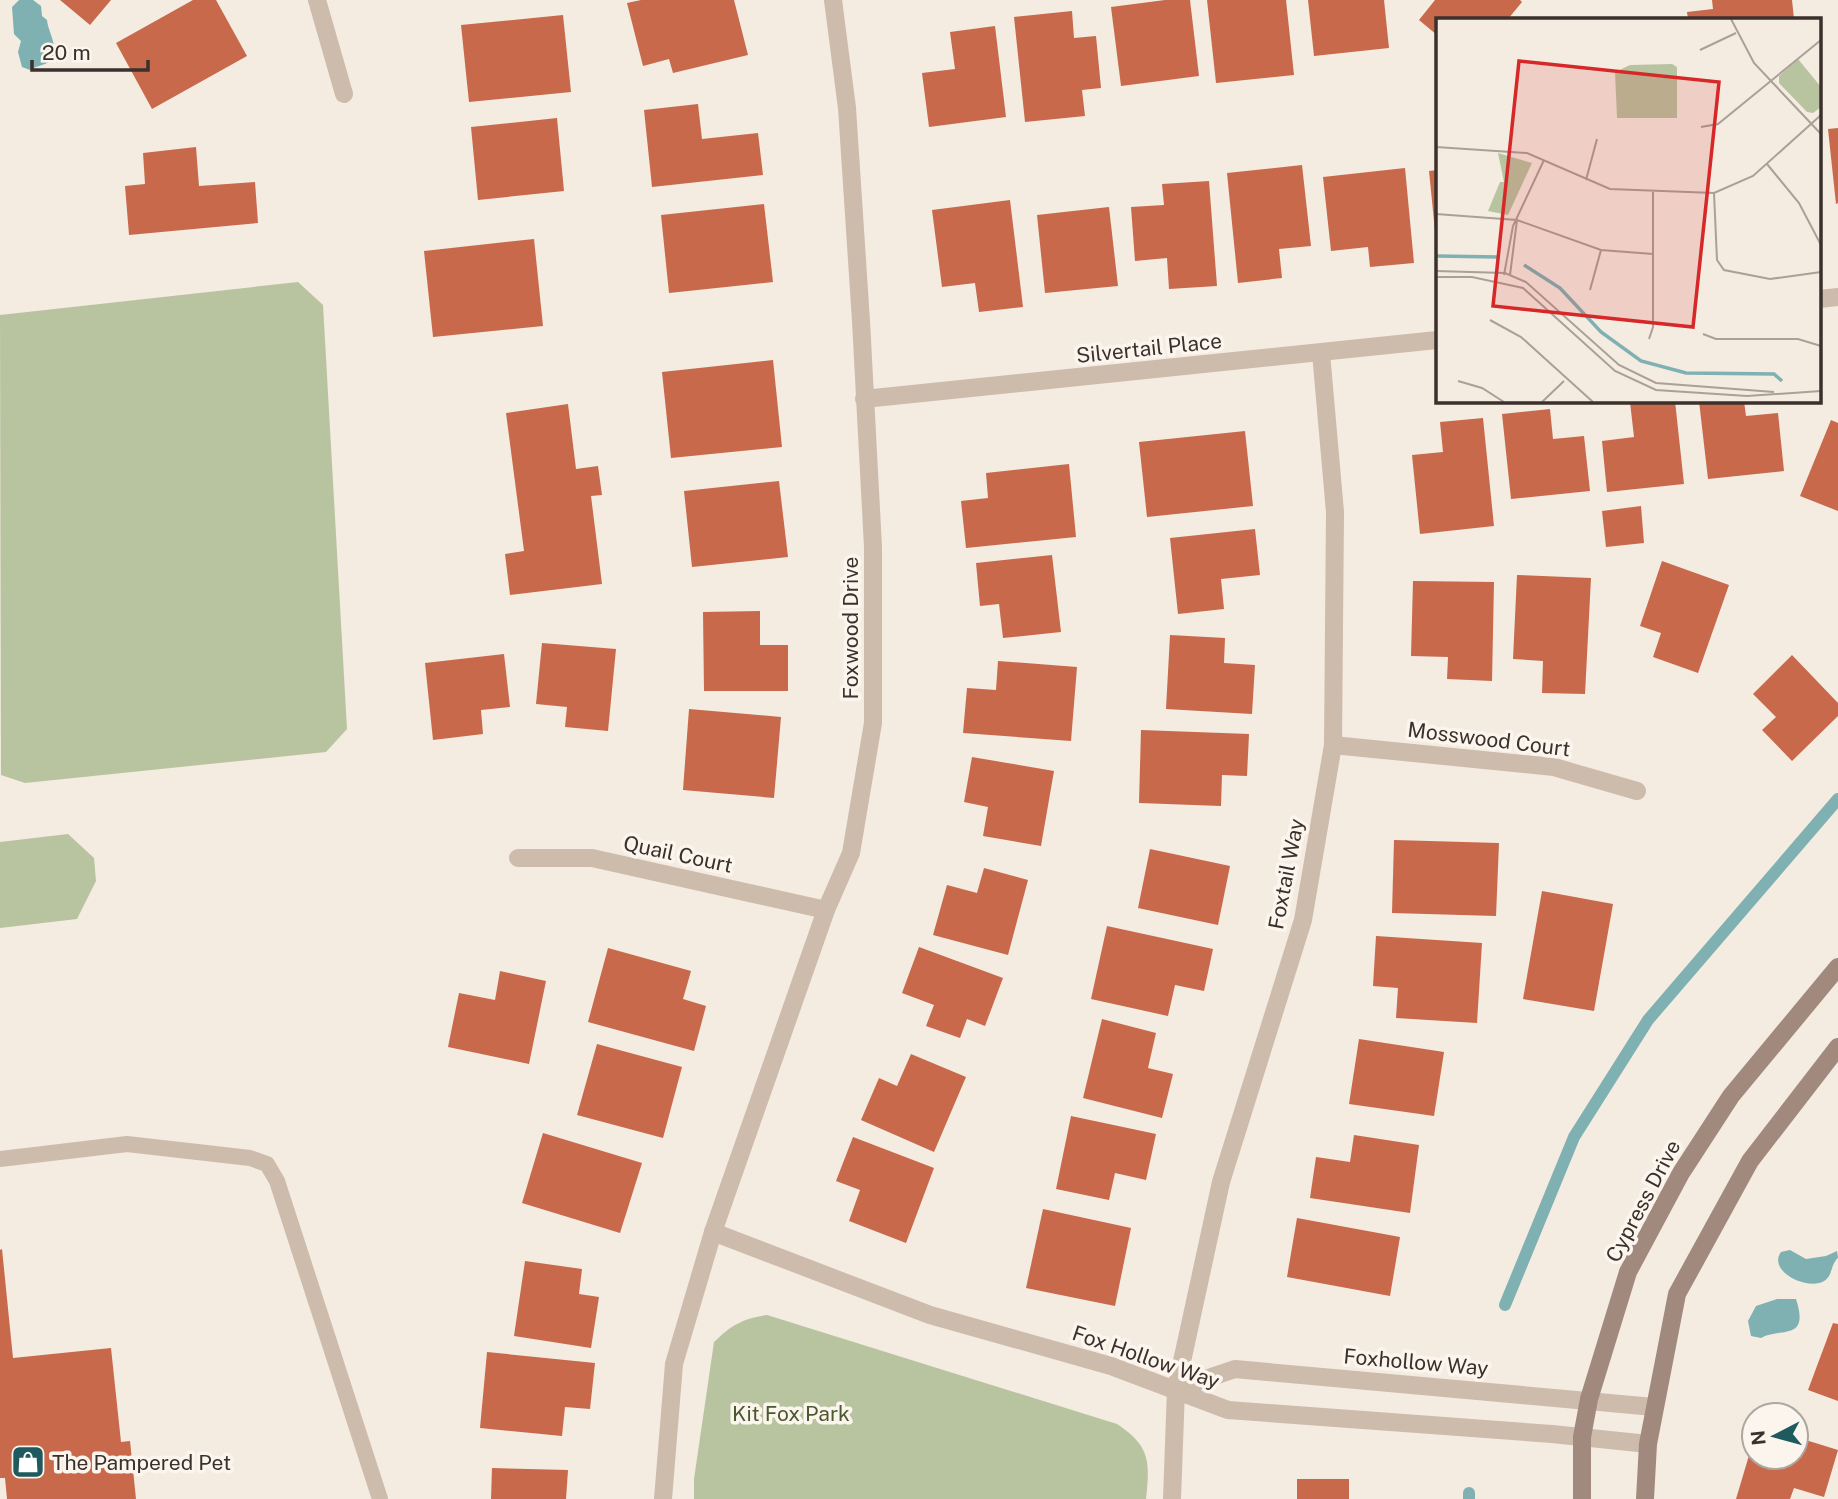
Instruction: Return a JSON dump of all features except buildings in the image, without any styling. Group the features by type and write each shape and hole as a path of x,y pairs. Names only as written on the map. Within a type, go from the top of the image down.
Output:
{"street":[{"path":"317,0 344,94"},
{"name":"Foxwood Drive","path":"663,1499 674,1364 713,1232 827,909 850,853 873,723 873,547 847,108 833,0"},
{"path":"1820,299 1838,297"},
{"name":"Silvertail Place","path":"864,399 1436,340"},
{"name":"Foxtail Way","path":"1172,1499 1176,1389 1221,1182 1303,920 1333,745 1335,512 1321,353"},
{"name":"Mosswood Court","path":"1333,745 1554,767 1637,791"},
{"name":"Quail Court","path":"518,858 592,858 827,909"},
{"name":"Cypress Drive","path":"1582,1499 1582,1437 1589,1399 1628,1272 1681,1173 1731,1096 1838,967"},
{"path":"1645,1499 1648,1444 1677,1294 1751,1161 1838,1047"},
{"name":"Fox Hollow Way","path":"713,1232 930,1315 1111,1366 1227,1410 1582,1437"},
{"name":"Foxhollow Way","path":"1176,1389 1235,1369 1654,1406"},
{"path":"1582,1437 1648,1444"}],"lane":[{"path":"0,1159 127,1144 250,1158 267,1164 277,1181 380,1499"}],"green space":[{"path":"298,282 323,305 347,729 326,752 25,783 1,775 0,315"},
{"path":"68,834 94,858 96,881 77,919 0,928 0,842"},
{"name":"Kit Fox Park","path":"767,1315 1117,1424 1142,1447 1148,1474 1146,1499 694,1499 694,1479 714,1342 738,1323"}],"water":[{"path":"19,0 33,0 41,6 54,48 52,59 30,70 22,67 18,52 21,41 14,34 12,7"},
{"path":"1790,1250 1806,1259 1837,1251 1838,1258 1827,1279 1809,1284 1792,1278 1784,1273 1780,1266 1778,1259 1781,1252"},
{"path":"1777,1299 1796,1299 1799,1322 1796,1327 1761,1338 1751,1336 1748,1321 1756,1306"}],"waterway":[{"path":"1505,1305 1574,1137 1648,1020 1838,799"},
{"path":"1469,1493 1469,1499"}],"place":[{"name":"The Pampered Pet","path":"28,1462"}]}
